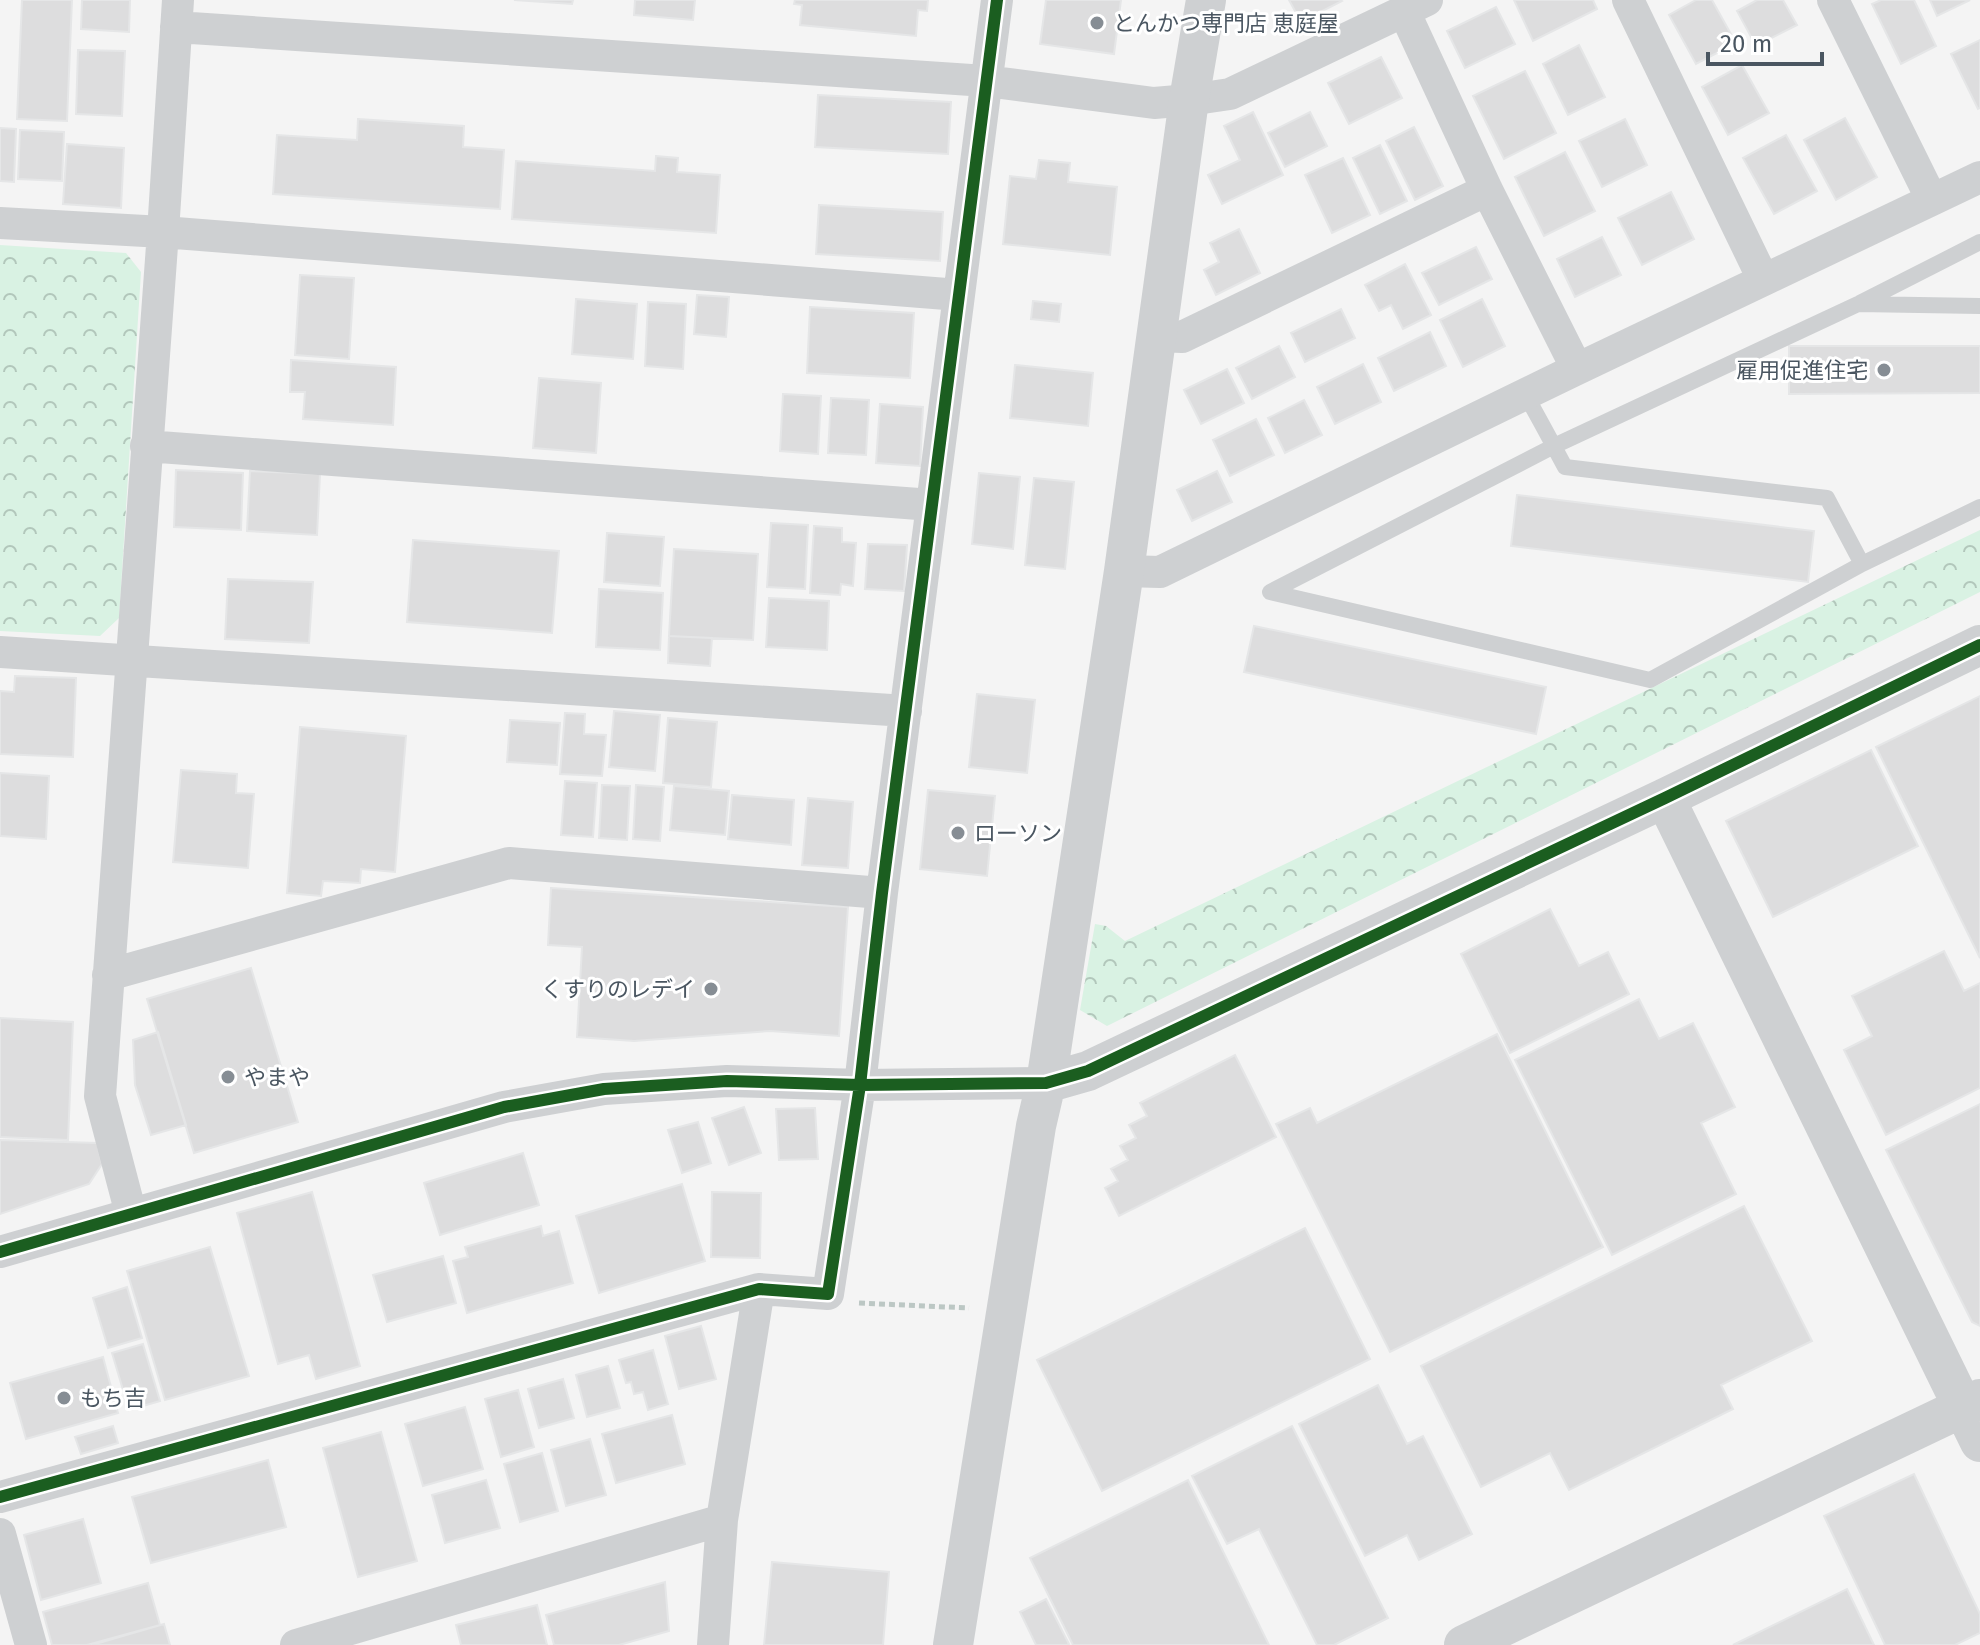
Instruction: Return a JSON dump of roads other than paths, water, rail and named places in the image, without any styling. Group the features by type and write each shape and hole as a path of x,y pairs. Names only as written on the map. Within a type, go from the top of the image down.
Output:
{"street":[{"path":"0,1497 759,1289 828,1294 860,1085 997,0"},
{"path":"953,1645 1036,1126 1046,1083 1206,0"},
{"path":"1628,0 1763,279"},
{"path":"1833,0 1932,200"},
{"path":"131,1214 100,1096 177,13 986,81 1154,103 1230,94 1416,5 1487,190 1577,369"},
{"path":"1124,571 1160,572 1980,177"},
{"path":"1157,336 1182,337 1487,190"},
{"path":"0,223 163,232 959,295"},
{"path":"146,446 932,505"},
{"path":"0,1252 504,1107 604,1089 727,1081 860,1085 1046,1083 1088,1071 1980,645"},
{"path":"0,652 906,711"},
{"path":"1464,1645 1974,1416 1665,798"},
{"path":"108,975 509,863 882,893"},
{"path":"713,1645 722,1520 759,1289"},
{"path":"296,1645 722,1520"},
{"path":"0,1534 31,1645"}],"lane":[{"path":"1980,242 1858,304 1554,446 1270,592 1650,680 1862,564 1980,507"},
{"path":"1858,304 1980,306"},
{"path":"1525,394 1565,467 1827,498 1862,564"}],"place":[{"name":"とんかつ専門店 恵庭屋","path":"1097,23"},
{"name":"雇用促進住宅","path":"1884,370"},
{"name":"ローソン","path":"958,833"},
{"name":"くすりのレデイ","path":"711,989"},
{"name":"やまや","path":"228,1077"},
{"name":"もち吉","path":"64,1398"}]}
